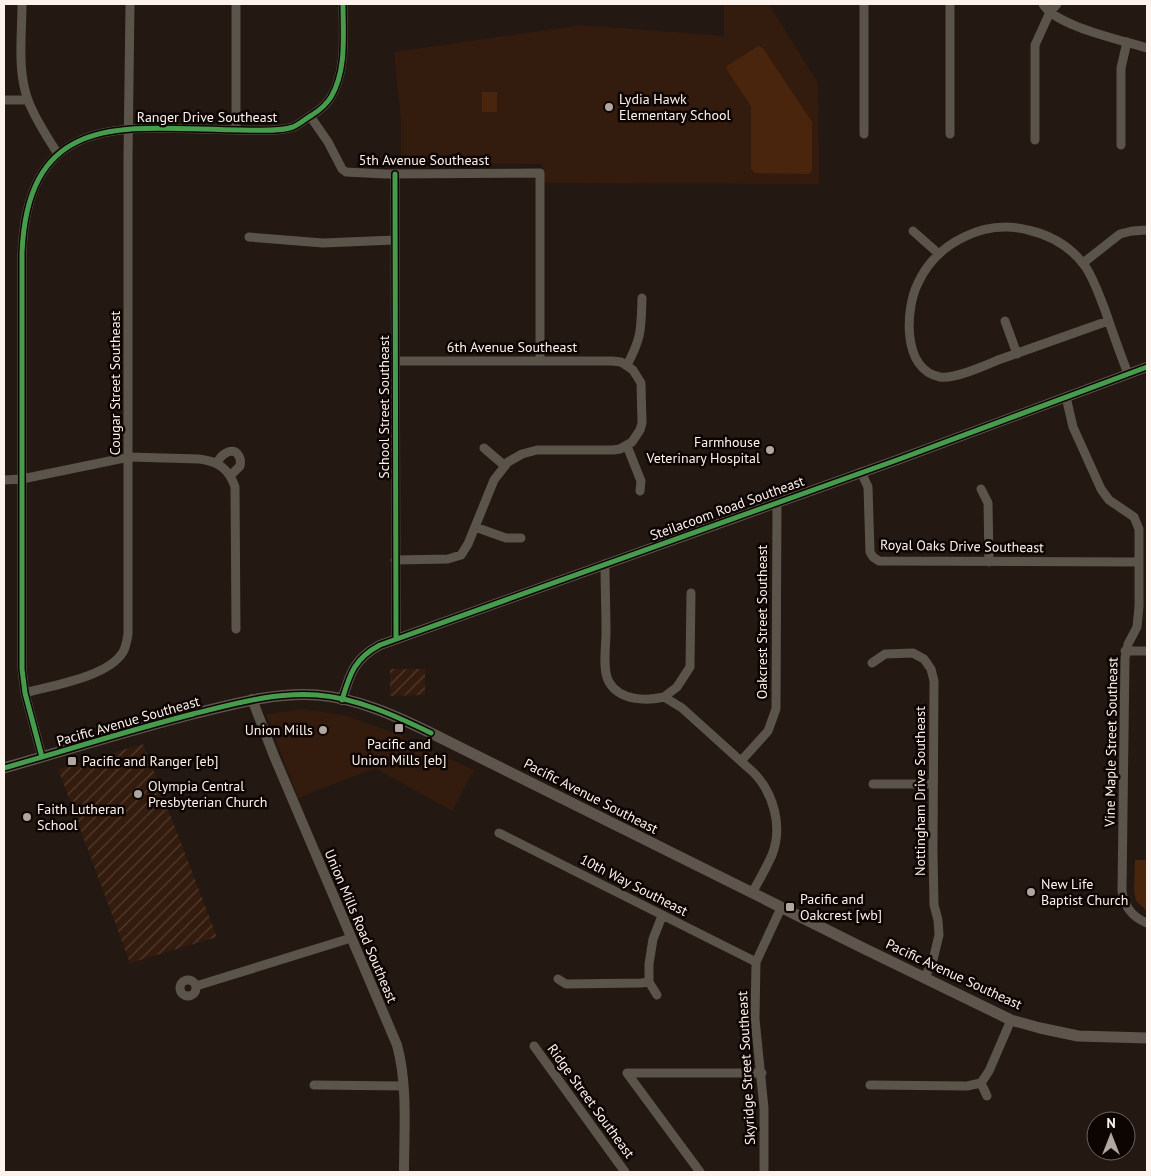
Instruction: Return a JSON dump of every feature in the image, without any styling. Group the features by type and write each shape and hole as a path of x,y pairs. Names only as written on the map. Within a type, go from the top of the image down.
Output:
{"main road":[{"name":"Pacific Avenue Southeast","path":"4,768 168,720 276,695 318,695 342,700 401,718 781,908 1011,1020 1078,1036 1147,1038"}],"street":[{"path":"22,4 24,84 28,100 44,133 58,154"},
{"name":"Cougar Street Southeast","path":"25,693 102,670 118,659 124,651 128,634 128,128 130,4"},
{"path":"236,4 236,130"},
{"name":"Ranger Drive Southeast","path":"42,758 25,693 22,669 23,234 26,214 34,188 42,173 58,154 87,137 114,129 236,130 292,127 318,111 330,98 340,73 343,53 343,4"},
{"path":"864,4 864,134"},
{"path":"950,4 950,134"},
{"path":"1043,4 1050,12 1074,25 1147,48"},
{"path":"1035,140 1035,45 1050,12 1056,4"},
{"path":"1121,145 1121,68 1127,42"},
{"path":"4,100 28,100"},
{"name":"5th Avenue Southeast","path":"310,116 328,142 342,169 346,172 395,174 540,173 540,361"},
{"name":"School Street Southeast","path":"395,174 396,639"},
{"path":"1108,321 943,378 932,375 925,370 916,359 911,346 910,311 913,295 926,268 939,254 958,239 978,231 1005,227 1020,228 1042,234 1061,244 1083,263 1091,275 1128,374"},
{"path":"1083,263 1124,232 1147,230"},
{"path":"913,231 939,254"},
{"path":"248,237 323,243 395,240"},
{"path":"395,560 455,558 465,550 494,480 505,466 522,454 537,450 613,450 627,446 637,437 642,422 640,383 633,370 627,365 639,341 642,298"},
{"path":"1005,321 1017,354"},
{"name":"6th Avenue Southeast","path":"395,361 612,361 627,365"},
{"name":"Steilacoom Road Southeast","path":"342,700 350,675 360,658 380,645 1147,367"},
{"name":"Vine Maple Street Southeast","path":"1066,397 1073,427 1104,495 1114,504 1129,512 1137,523 1140,536 1137,627 1125,651 1122,890 1123,898 1130,912 1139,920 1147,922"},
{"path":"627,446 641,481 640,491"},
{"path":"484,448 505,466"},
{"path":"216,463 228,451 237,453 241,457 240,466 228,473"},
{"path":"4,480 22,479 129,457 199,459 216,463 228,473 235,488 236,629"},
{"name":"Royal Oaks Drive Southeast","path":"861,472 868,487 868,546 873,558 879,561 1139,562"},
{"path":"981,489 988,503 989,562"},
{"name":"Oakcrest Street Southeast","path":"741,761 768,731 776,709 777,502"},
{"path":"475,527 506,538 521,538"},
{"path":"605,564 605,658 608,681 615,690 639,700 664,697 677,687 690,667 691,593"},
{"path":"1125,651 1147,651"},
{"name":"Nottingham Drive Southeast","path":"872,663 885,654 913,653 924,659 931,669 934,681 934,905 939,935 932,964 924,978"},
{"path":"664,697 682,708 741,761 768,789 775,813 774,850 752,893"},
{"name":"Union Mills Road Southeast","path":"252,700 397,1045 401,1059 404,1086 404,1172"},
{"path":"873,784 933,784"},
{"name":"10th Way Southeast","path":"499,833 756,962"},
{"name":"Skyridge Street Southeast","path":"764,1172 762,1073 755,1019 756,962 781,908"},
{"path":"657,995 649,982 653,939 662,916"},
{"path":"196,986 351,938"},
{"path":"558,978 566,984 649,982"},
{"path":"870,1084 967,1086 981,1083 989,1071 1011,1020"},
{"name":"Ridge Street Southeast","path":"534,1046 625,1172"},
{"path":"700,1172 627,1073 762,1073"},
{"path":"981,1083 987,1096"},
{"path":"314,1085 404,1086"}],"shaded area":[{"name":"Lydia Hawk Elementary School","path":"724,4 769,4 818,83 819,184 542,183 542,164 401,163 401,122 394,52 580,25 724,36"},
{"path":"758,46 763,48 812,122 812,171 809,174 755,173 751,169 751,106 727,70 727,66"},
{"path":"482,92 497,92 497,112 482,112"},
{"path":"390,669 425,669 425,695 390,696"},
{"path":"304,709 347,716 395,733 474,770 452,811 375,768 298,798 266,714"},
{"path":"143,744 217,937 130,963 58,769"},
{"path":"1135,860 1147,860 1147,911 1136,901 1134,889"}],"cycle path":[{"path":"42,757 25,693 22,669 22,253 29,205 43,172 65,149 92,136 124,130 160,128 280,130 298,124 325,105 336,86 342,64 343,4"},
{"path":"395,174 396,639"},
{"path":"342,700 351,674 359,661 380,645 897,460 1147,367"},
{"path":"4,768 193,714 224,706 285,695 317,695 347,700 390,714 431,733"}],"place":[{"name":"Lydia Hawk Elementary School","path":"609,107"},
{"name":"Farmhouse Veterinary Hospital","path":"770,450"},
{"name":"Pacific and Union Mills [eb]","path":"399,728"},
{"name":"Union Mills","path":"323,730"},
{"name":"Pacific and Ranger [eb]","path":"72,761"},
{"name":"Olympia Central Presbyterian Church","path":"138,794"},
{"name":"Faith Lutheran School","path":"27,817"},
{"name":"New Life Baptist Church","path":"1031,892"},
{"name":"Pacific and Oakcrest [wb]","path":"790,907"}]}
